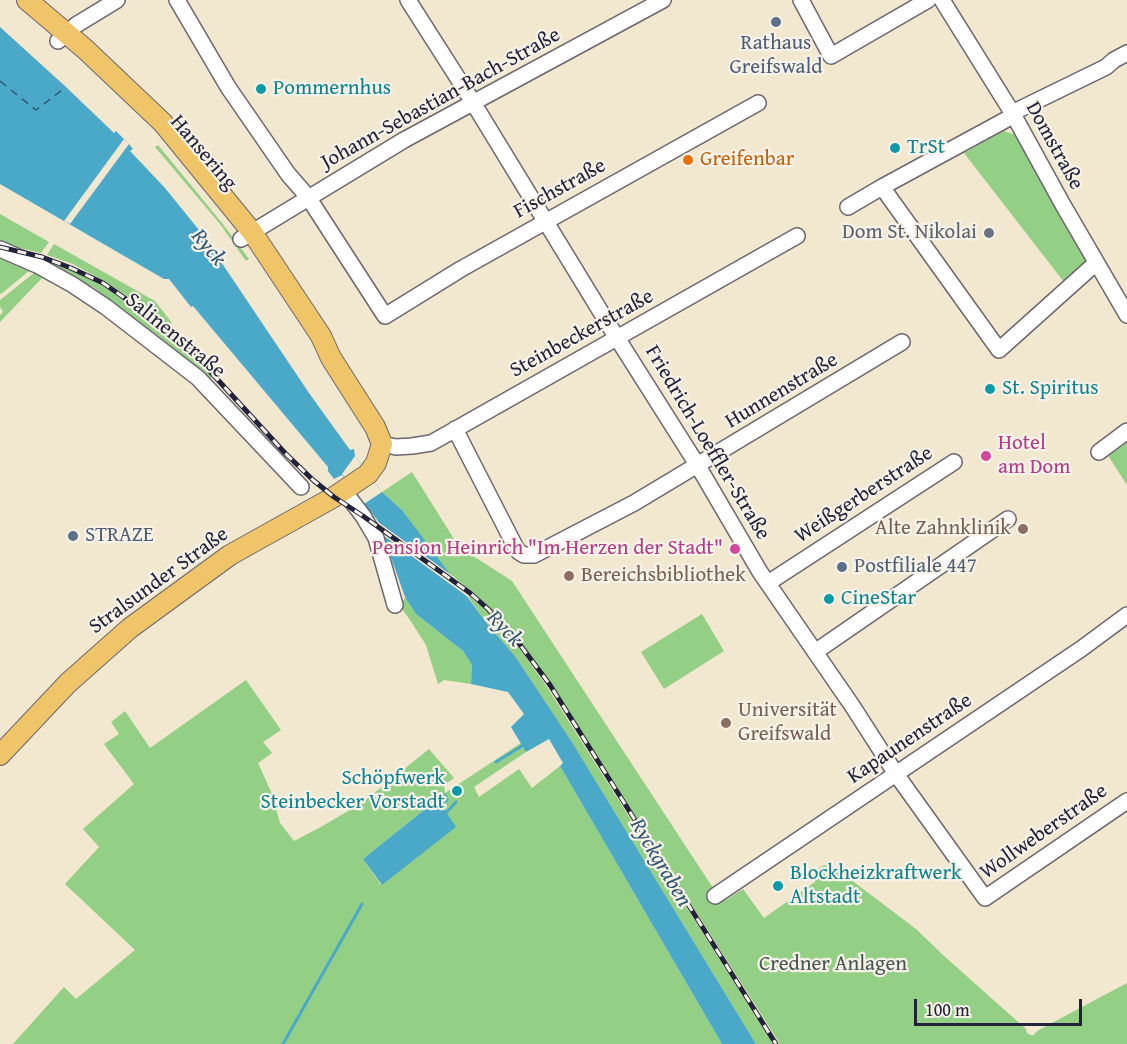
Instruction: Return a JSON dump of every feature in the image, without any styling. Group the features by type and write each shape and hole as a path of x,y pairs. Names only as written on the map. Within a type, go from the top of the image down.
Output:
{"main road":[{"name":"Hansering","path":"12,0 62,37 85,49 163,123 247,235 267,253 321,336 331,358 375,427 382,444"},
{"name":"Hansering","path":"27,0 62,37"},
{"name":"Stralsunder Straße","path":"0,755 68,683 130,628 230,555 348,489 368,474 376,463 382,444"}],"street":[{"path":"62,37 76,25 117,0"},
{"path":"177,0 228,87 288,174 308,197"},
{"name":"Friedrich-Loeffler-Straße","path":"408,0 698,466 768,583 896,774 985,898"},
{"name":"Johann-Sebastian-Bach-Straße","path":"247,235 404,140 663,0"},
{"path":"801,0 831,57 928,0"},
{"name":"Domstraße","path":"942,0 1013,114 1127,315"},
{"path":"849,207 1013,114 1106,67 1127,53"},
{"name":"Fischstraße","path":"308,197 386,316 461,269 758,103"},
{"path":"882,187 999,350 1096,263"},
{"name":"Steinbeckerstraße","path":"382,444 396,447 422,445 440,438 797,236"},
{"name":"Salinenstraße","path":"0,249 74,285 106,306 198,378 302,487"},
{"name":"Hunnenstraße","path":"455,429 516,548 524,555 534,555 634,503 698,466 902,342"},
{"path":"1099,452 1127,431"},
{"name":"Weißgerberstraße","path":"768,583 954,462"},
{"path":"348,489 376,538 395,605"},
{"path":"815,652 1008,519"},
{"name":"Kapaunenstraße","path":"715,896 1081,649 1127,615"},
{"name":"Wollweberstraße","path":"985,898 1127,801"}],"green space":[{"path":"1004,131 1020,136 1073,230 1087,262 1064,282 964,153"},
{"path":"158,145 249,259 246,261 220,224 155,147"},
{"path":"0,214 49,242 41,253 0,243"},
{"path":"54,244 155,301 172,323 167,326 141,305 104,281 73,264 47,255"},
{"path":"0,259 29,271 1,294 0,293"},
{"path":"45,260 101,285 120,298 166,332 212,377 208,381 159,342 159,337 129,315 125,316 122,309 92,286 88,288 44,263"},
{"path":"34,273 42,278 0,322 0,315 3,312 0,300"},
{"path":"1127,441 1127,485 1107,454"},
{"name":"Credner Anlagen","path":"412,472 459,547 512,581 713,888 726,900 743,889 764,918 815,882 816,870 824,865 838,870 916,929 1030,1035 1034,1035 1037,1031 1127,983 1127,1044 780,1044 548,680 517,638 492,610 446,571 402,510 382,492"},
{"path":"469,596 489,613 514,641 547,687 773,1044 756,1044 572,742 515,656 489,626"},
{"path":"406,597 416,614 463,651 472,665 471,684 444,680 438,684 426,645 399,605"},
{"path":"702,614 724,651 664,689 641,652"},
{"path":"246,680 281,730 263,742 272,753 258,763 272,794 280,823 294,841 362,803 429,749 454,778 444,785 445,793 521,743 526,752 474,787 479,797 519,769 532,788 560,766 722,1044 13,1044 64,987 76,999 135,950 65,884 99,847 83,829 134,784 104,744 119,734 111,722 125,711 150,748","holes":["445,793 442,806 455,827 381,885 363,859"]}],"water":[{"name":"Ryck","path":"0,27 114,133 116,131 129,144 133,149 130,151 165,188 203,235 350,450 354,449 355,456 382,492 402,510 489,626 515,656 572,742 756,1044 722,1044 560,766 563,763 549,739 526,752 511,727 524,714 508,692 471,684 472,665 463,651 416,614 405,597 378,521 342,475 334,479 328,467 169,279 164,279 0,184"},
{"path":"445,793 449,800 442,806 456,827 382,885 363,859"}],"pier":[{"path":"124,139 129,144 70,224 64,221"},
{"path":"355,456 382,492 364,504 342,474"},
{"path":"374,519 454,577 470,594 468,597 380,533"}],"waterway":[{"path":"496,762 525,744"},
{"path":"446,813 456,802"},
{"path":"283,1044 362,904"}],"ferry route":[{"path":"0,81 36,110 66,87"}],"railway":[{"path":"0,247 42,257 71,268 103,283 139,308 175,337 206,367 313,480 470,593 488,609 515,638 550,685 776,1044"}],"place":[{"name":"Rathaus Greifswald","path":"776,22"},
{"name":"Pommernhus","path":"261,89"},
{"name":"TrSt","path":"895,148"},
{"name":"Greifenbar","path":"688,160"},
{"name":"Dom St. Nikolai","path":"989,233"},
{"name":"St. Spiritus","path":"990,389"},
{"name":"Hotel am Dom","path":"986,456"},
{"name":"Alte Zahnklinik","path":"1023,529"},
{"name":"STRAZE","path":"73,536"},
{"name":"Pension Heinrich \"Im Herzen der Stadt\"","path":"735,549"},
{"name":"Postfiliale 447","path":"842,567"},
{"name":"Bereichsbibliothek","path":"569,576"},
{"name":"CineStar","path":"829,599"},
{"name":"Universität Greifswald","path":"726,723"},
{"name":"Schöpfwerk Steinbecker Vorstadt","path":"457,791"},
{"name":"Blockheizkraftwerk Altstadt","path":"778,886"}],"water label":[{"name":"Ryckgraben","path":"660,863"}]}
